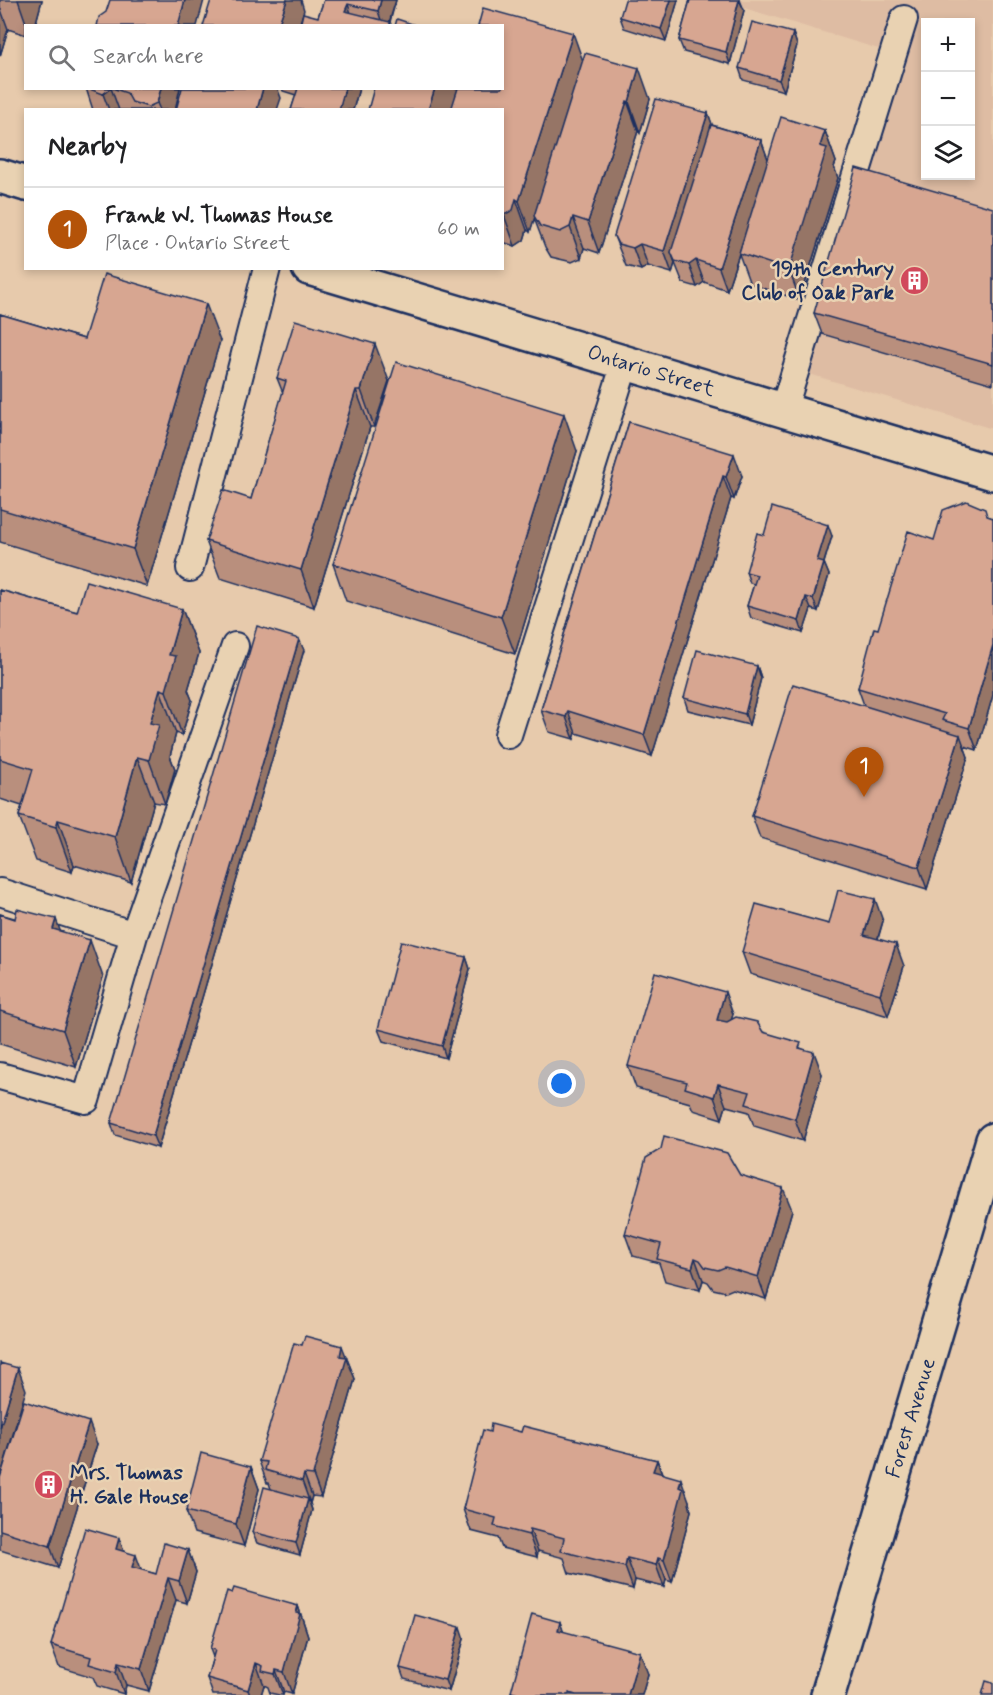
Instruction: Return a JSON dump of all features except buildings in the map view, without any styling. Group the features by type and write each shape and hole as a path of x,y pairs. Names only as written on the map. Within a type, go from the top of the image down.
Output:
{"street":[{"path":"0,176 24,183"},
{"name":"Ontario Street","path":"316,270 993,473"},
{"name":"Forest Avenue","path":"828,1695 993,1140"}],"lane":[{"path":"783,411 904,19"},
{"path":"190,568 266,270"},
{"path":"508,735 625,363"},
{"path":"0,1076 86,1100 134,935 235,646"},
{"path":"0,892 134,935"}],"shaded area":[{"path":"718,0 993,0 993,429 806,373 882,50"}],"place":[{"name":"19th Century Club of Oak Park","path":"915,281"},
{"name":"Frank W. Thomas House","path":"864,797"},
{"name":"Mrs. Thomas H. Gale House","path":"49,1485"}]}
